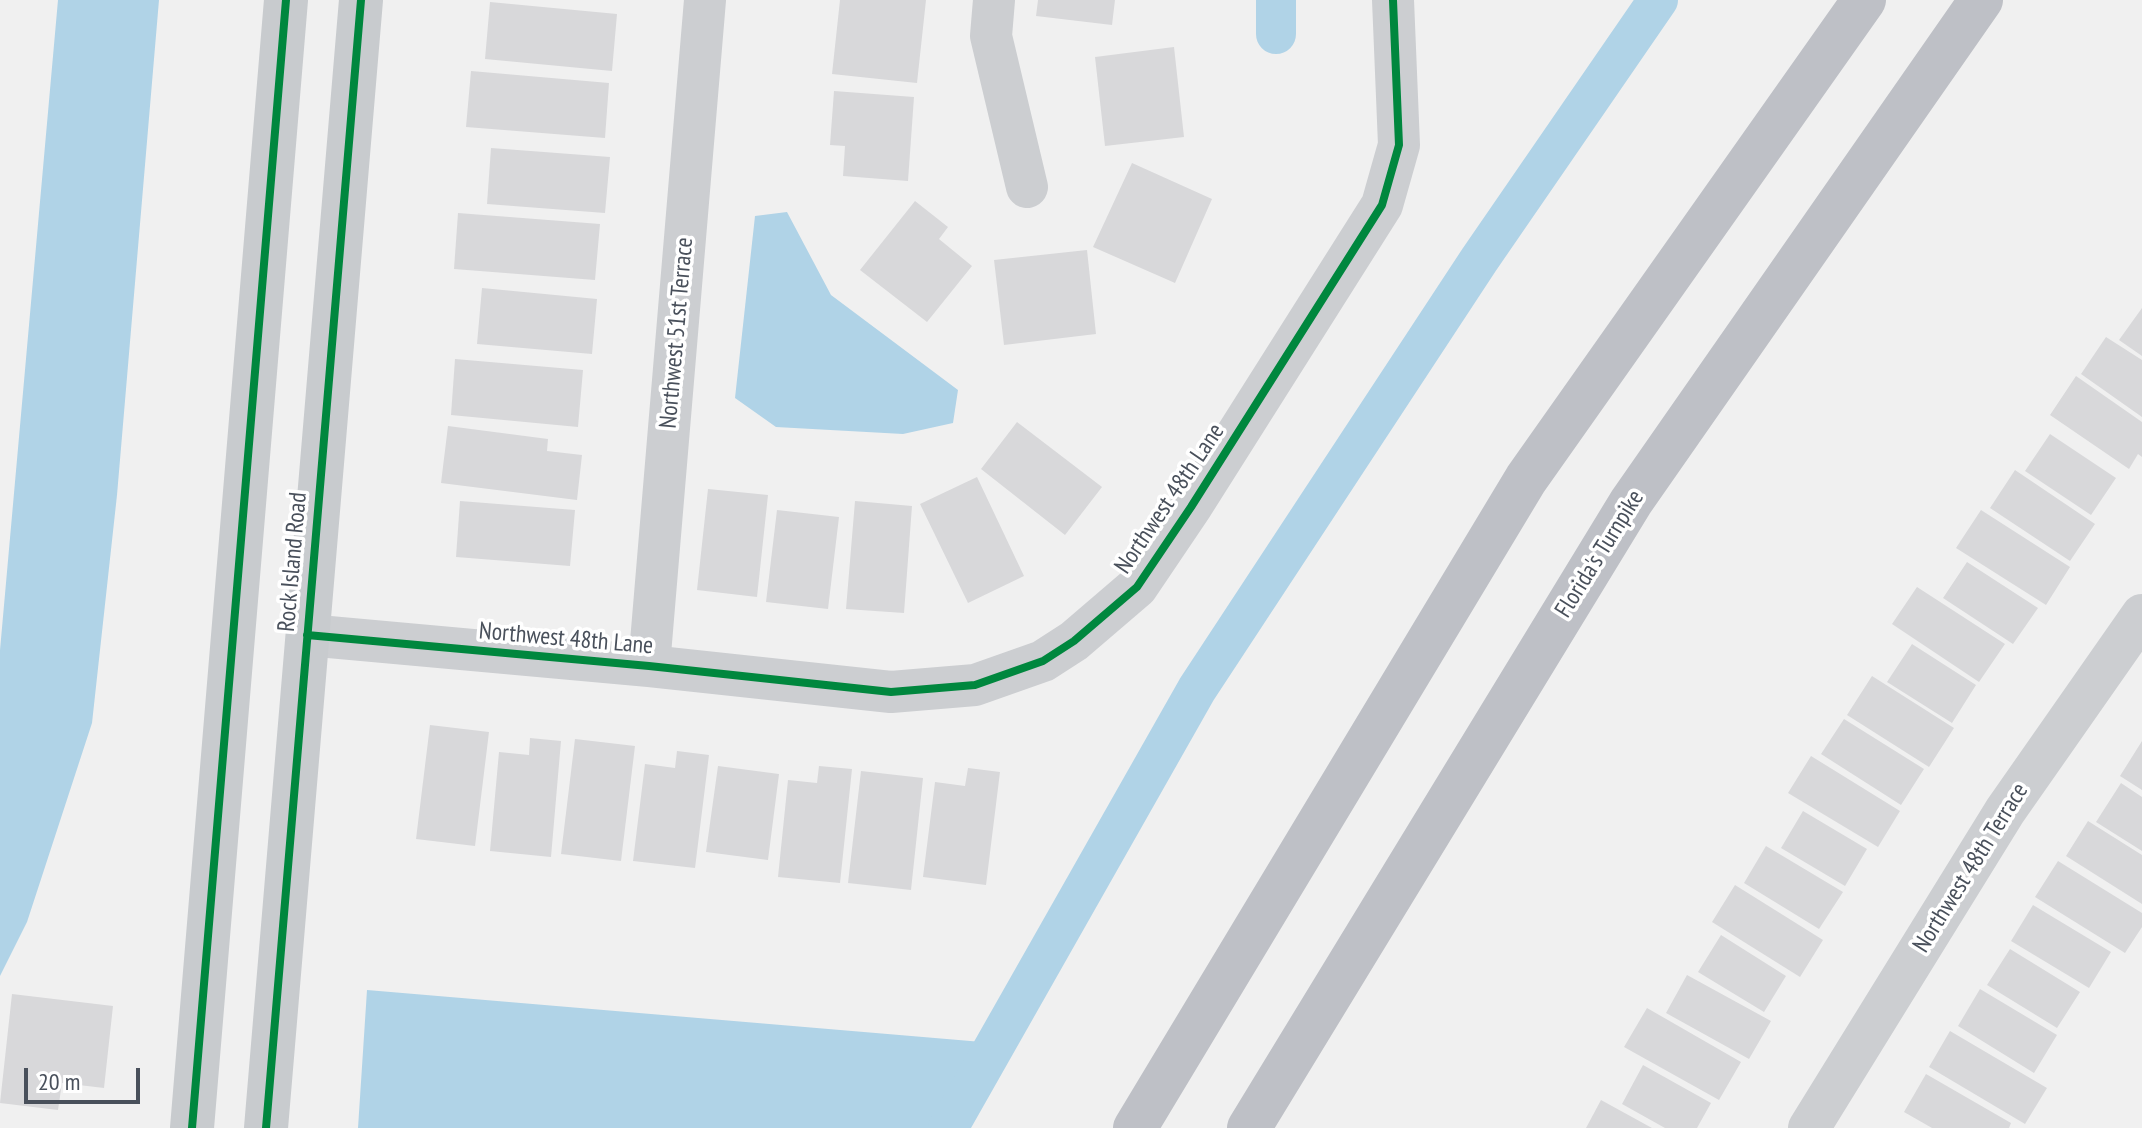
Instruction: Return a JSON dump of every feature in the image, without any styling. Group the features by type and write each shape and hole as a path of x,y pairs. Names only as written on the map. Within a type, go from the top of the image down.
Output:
{"highway":[{"path":"1135,1128 1526,479 1864,0"},
{"name":"Florida's Turnpike","path":"1249,1128 1631,502 1981,0"}],"main road":[{"path":"192,1128 286,0"},
{"name":"Rock Island Road","path":"266,1128 361,0"}],"street":[{"name":"Northwest 51st Terrace","path":"649,666 705,0"},
{"path":"994,0 991,36 1027,187"},
{"name":"Northwest 48th Lane","path":"307,635 891,692 948,690 975,685 1043,661 1106,616 1137,587 1382,205 1399,145 1393,0"},
{"name":"Northwest 48th Terrace","path":"1809,1128 2005,811 2142,615"}],"water":[{"path":"58,0 159,0 117,495 92,723 27,922 0,976 0,650"},
{"path":"1260,0 1294,0 1294,12 1263,43"},
{"path":"787,212 831,295 958,390 953,423 903,434 776,427 735,398 755,216"},
{"path":"367,990 994,1043 948,1128 358,1128"}],"building":[{"path":"840,0 926,0 917,83 832,74"},
{"path":"1038,0 1115,0 1112,25 1036,16"},
{"path":"490,2 617,14 612,71 485,59"},
{"path":"1174,47 1184,137 1105,146 1095,57"},
{"path":"471,71 609,83 605,138 466,127"},
{"path":"834,91 914,97 908,181 843,176 845,146 830,145"},
{"path":"491,148 610,157 605,213 487,204"},
{"path":"1132,163 1212,199 1175,283 1093,247"},
{"path":"915,201 948,227 939,239 972,266 927,322 860,270"},
{"path":"458,213 600,224 595,280 454,269"},
{"path":"1087,250 1096,334 1004,345 994,260"},
{"path":"482,288 597,299 592,354 477,344"},
{"path":"2142,308 2142,356 2119,340"},
{"path":"2106,337 2142,360 2142,417 2081,374"},
{"path":"455,359 583,370 578,427 451,415"},
{"path":"2076,376 2142,422 2142,457 2138,454 2129,469 2050,415"},
{"path":"1017,422 1102,487 1065,535 981,469"},
{"path":"448,426 548,439 547,451 582,455 577,500 441,483"},
{"path":"2050,434 2116,478 2091,515 2025,471"},
{"path":"2015,470 2095,524 2070,561 1990,508"},
{"path":"977,477 1024,576 968,603 920,504"},
{"path":"708,489 768,495 757,597 697,590"},
{"path":"460,501 575,510 570,566 456,557"},
{"path":"855,501 912,506 904,613 846,609"},
{"path":"777,510 839,517 828,609 766,602"},
{"path":"1981,510 2070,567 2046,605 1956,548"},
{"path":"1967,562 2038,608 2013,644 1943,598"},
{"path":"1917,587 2005,644 1979,682 1892,624"},
{"path":"1912,644 1976,685 1952,723 1887,682"},
{"path":"1872,676 1954,728 1929,767 1847,715"},
{"path":"1844,719 1924,769 1901,805 1821,754"},
{"path":"430,725 489,732 475,846 416,839"},
{"path":"530,738 561,741 551,857 490,851 499,752 529,755"},
{"path":"575,739 635,746 621,861 561,854"},
{"path":"2142,741 2142,790 2120,776"},
{"path":"677,751 709,755 695,868 633,861 645,764 675,768"},
{"path":"1811,756 1900,811 1878,847 1788,793"},
{"path":"718,766 779,774 768,860 706,852"},
{"path":"819,766 852,769 840,883 778,877 788,780 817,783"},
{"path":"968,768 1000,772 986,885 923,877 935,782 965,786"},
{"path":"861,771 923,778 911,890 848,883"},
{"path":"2121,783 2142,797 2142,851 2096,822"},
{"path":"1803,811 1867,849 1845,886 1781,848"},
{"path":"2088,821 2142,855 2142,904 2066,856"},
{"path":"1766,846 1843,892 1819,929 1744,883"},
{"path":"2058,861 2142,913 2142,927 2125,953 2035,897"},
{"path":"1735,885 1823,940 1800,977 1712,922"},
{"path":"2033,905 2111,952 2089,988 2011,941"},
{"path":"1721,935 1786,976 1764,1012 1698,972"},
{"path":"2010,949 2080,992 2057,1028 1987,985"},
{"path":"1687,975 1771,1021 1749,1059 1666,1013"},
{"path":"1980,989 2057,1035 2034,1073 1958,1026"},
{"path":"12,994 113,1006 104,1088 62,1083 58,1110 0,1103"},
{"path":"1647,1008 1741,1062 1719,1100 1624,1047"},
{"path":"1950,1031 2047,1088 2025,1124 1929,1067"},
{"path":"1643,1065 1711,1103 1697,1128 1665,1128 1622,1104"},
{"path":"1926,1074 2011,1123 2009,1128 1932,1128 1904,1112"},
{"path":"1601,1100 1652,1128 1586,1128"}],"waterway":[{"path":"1276,0 1276,34"},
{"path":"948,1128 1197,689 1479,260 1658,0"}],"cycle path":[{"path":"192,1128 286,0"},
{"path":"266,1128 361,0"},
{"path":"307,635 891,692 975,685 1043,661 1074,641 1137,587 1382,205 1399,145 1393,0"}]}
